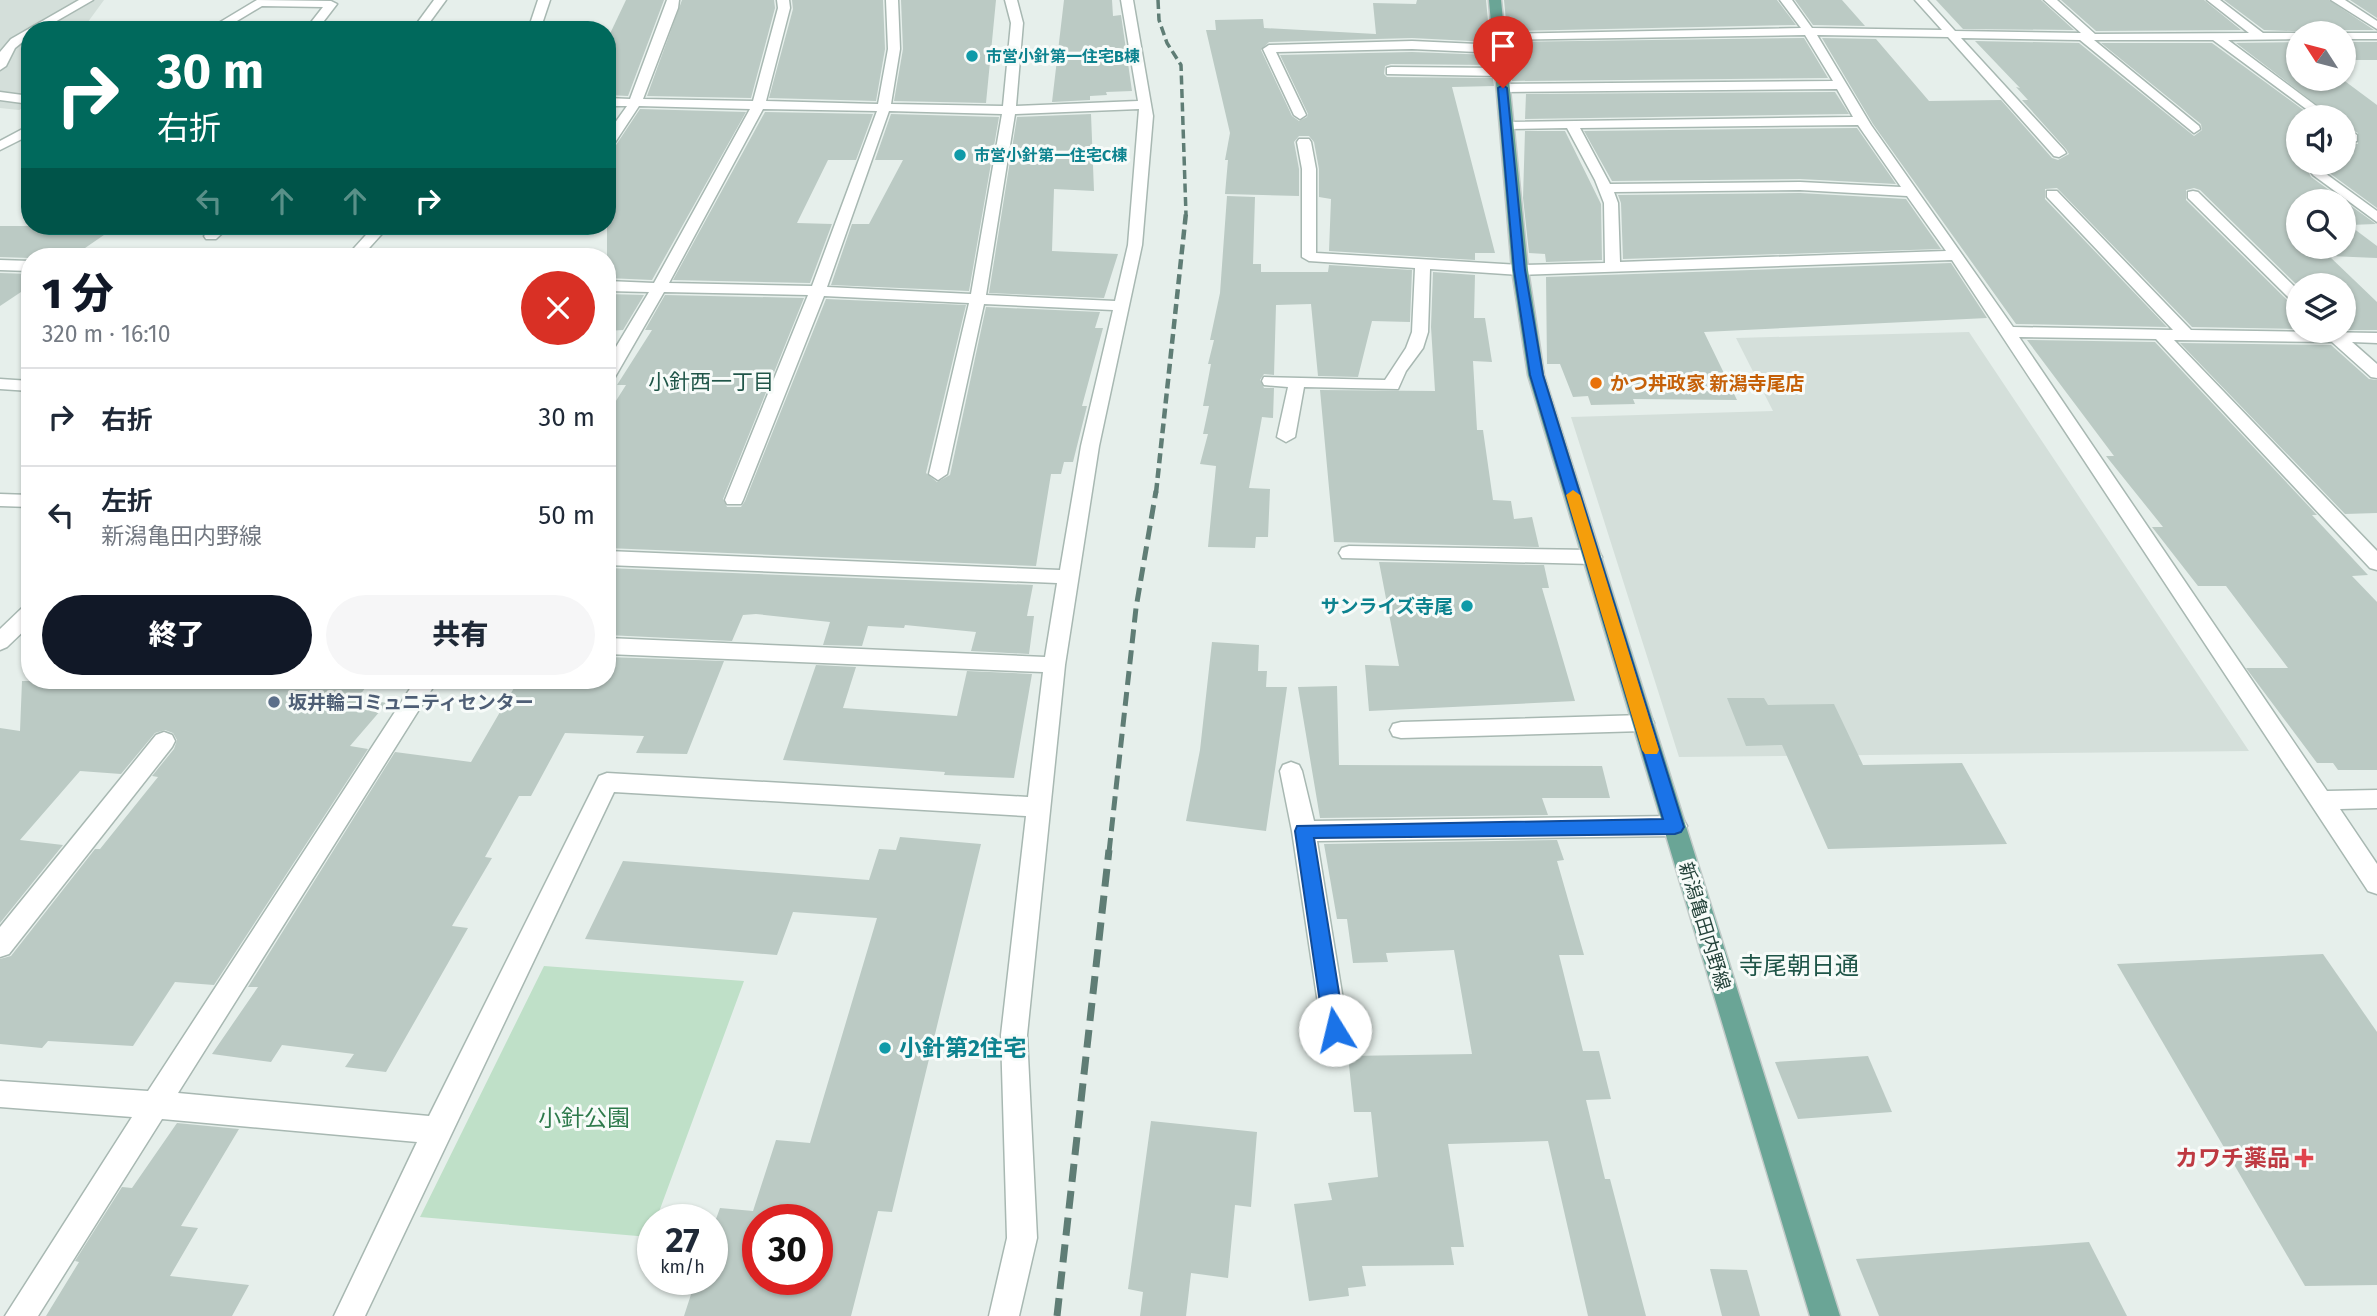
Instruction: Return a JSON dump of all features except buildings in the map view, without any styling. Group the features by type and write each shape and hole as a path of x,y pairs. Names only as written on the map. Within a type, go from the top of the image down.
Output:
{"main road":[{"name":"新潟亀田内野線","path":"1494,0 1520,270 1536,375 1825,1316"}],"street":[{"path":"48,21 87,0"},
{"path":"425,21 440,0"},
{"path":"537,21 544,0"},
{"path":"616,131 635,103 673,0"},
{"path":"616,362 758,106 785,9 783,0"},
{"path":"734,500 818,291 884,108 894,49 892,0"},
{"path":"937,474 978,298 1009,110 1017,23 1011,0"},
{"path":"1004,1316 1022,1238 1014,1035 1054,665 1090,446 1135,245 1146,105 1127,0"},
{"path":"1786,0 1808,31 1862,121 1956,255 2377,884"},
{"path":"1922,0 2059,153"},
{"path":"2050,0 2088,37 2194,129"},
{"path":"2213,0 2260,36"},
{"path":"2337,0 2377,26"},
{"path":"229,21 263,1 331,4 318,21"},
{"path":"1300,115 1269,49 1808,31 2088,37 2286,36"},
{"path":"0,66 4,52 12,41 21,36"},
{"path":"2356,36 2377,36"},
{"path":"2217,37 2309,105"},
{"path":"2356,41 2368,48"},
{"path":"1391,71 1502,80 1840,85"},
{"path":"0,96 21,99"},
{"path":"616,102 1009,110 1146,105"},
{"path":"1506,125 1862,121"},
{"path":"1571,124 1611,203 1613,267"},
{"path":"0,146 21,135"},
{"path":"1304,142 1309,169 1309,257 1520,270 1956,255"},
{"path":"2322,175 2377,218"},
{"path":"1605,188 1800,186 1910,192"},
{"path":"2052,194 2188,335"},
{"path":"2193,195 2286,287"},
{"path":"361,248 374,235"},
{"path":"0,265 21,266"},
{"path":"1269,381 1392,385 1396,369 1416,346 1422,329 1423,265"},
{"path":"616,286 818,291 1121,306"},
{"path":"2006,332 2162,336 2286,334"},
{"path":"2162,336 2377,563"},
{"path":"2356,336 2377,338"},
{"path":"2344,343 2377,373"},
{"path":"1286,437 1297,382"},
{"path":"0,384 21,385"},
{"path":"0,500 21,501"},
{"path":"1349,553 1592,557"},
{"path":"616,558 1069,577"},
{"path":"0,642 21,621"},
{"path":"616,646 1054,665"},
{"path":"20,1316 421,689"},
{"path":"1401,730 1643,723"},
{"path":"0,946 164,741"},
{"path":"1291,771 1304,831 1335,1030"},
{"path":"349,1316 607,782 1038,807"},
{"path":"2322,800 2377,799"},
{"path":"1304,831 1675,827"},
{"path":"0,1094 437,1130"}],"shaded area":[{"path":"0,0 104,0 89,21 21,21 21,109 0,108"},
{"path":"1969,332 2249,751 1679,757 1571,417 1773,411 1736,338"}],"green space":[{"name":"小針公園","path":"544,966 744,981 662,1204 637,1204 637,1236 420,1217"}],"railway":[{"path":"1158,0 1159,20 1167,43 1181,65 1186,213"},
{"path":"1156,493 1186,213"},
{"path":"1109,852 1136,608 1156,491"},
{"path":"1057,1316 1109,850"}],"slow traffic":[{"path":"1573,495 1651,750"}],"place":[{"name":"市営小針第一住宅B棟","path":"972,56"},
{"name":"市営小針第一住宅C棟","path":"960,155"},
{"name":"かつ丼政家 新潟寺尾店","path":"1596,383"},
{"name":"サンライズ寺尾","path":"1467,606"},
{"name":"坂井輪コミュニティセンター","path":"274,702"},
{"name":"小針第2住宅","path":"885,1048"},
{"name":"カワチ薬品","path":"2304,1158"}],"district":[{"name":"小針西一丁目","path":"711,382"},
{"name":"寺尾朝日通","path":"1799,966"}],"route":[{"path":"1335,1030 1304,831 1675,827 1536,375 1520,270 1503,88"}]}
